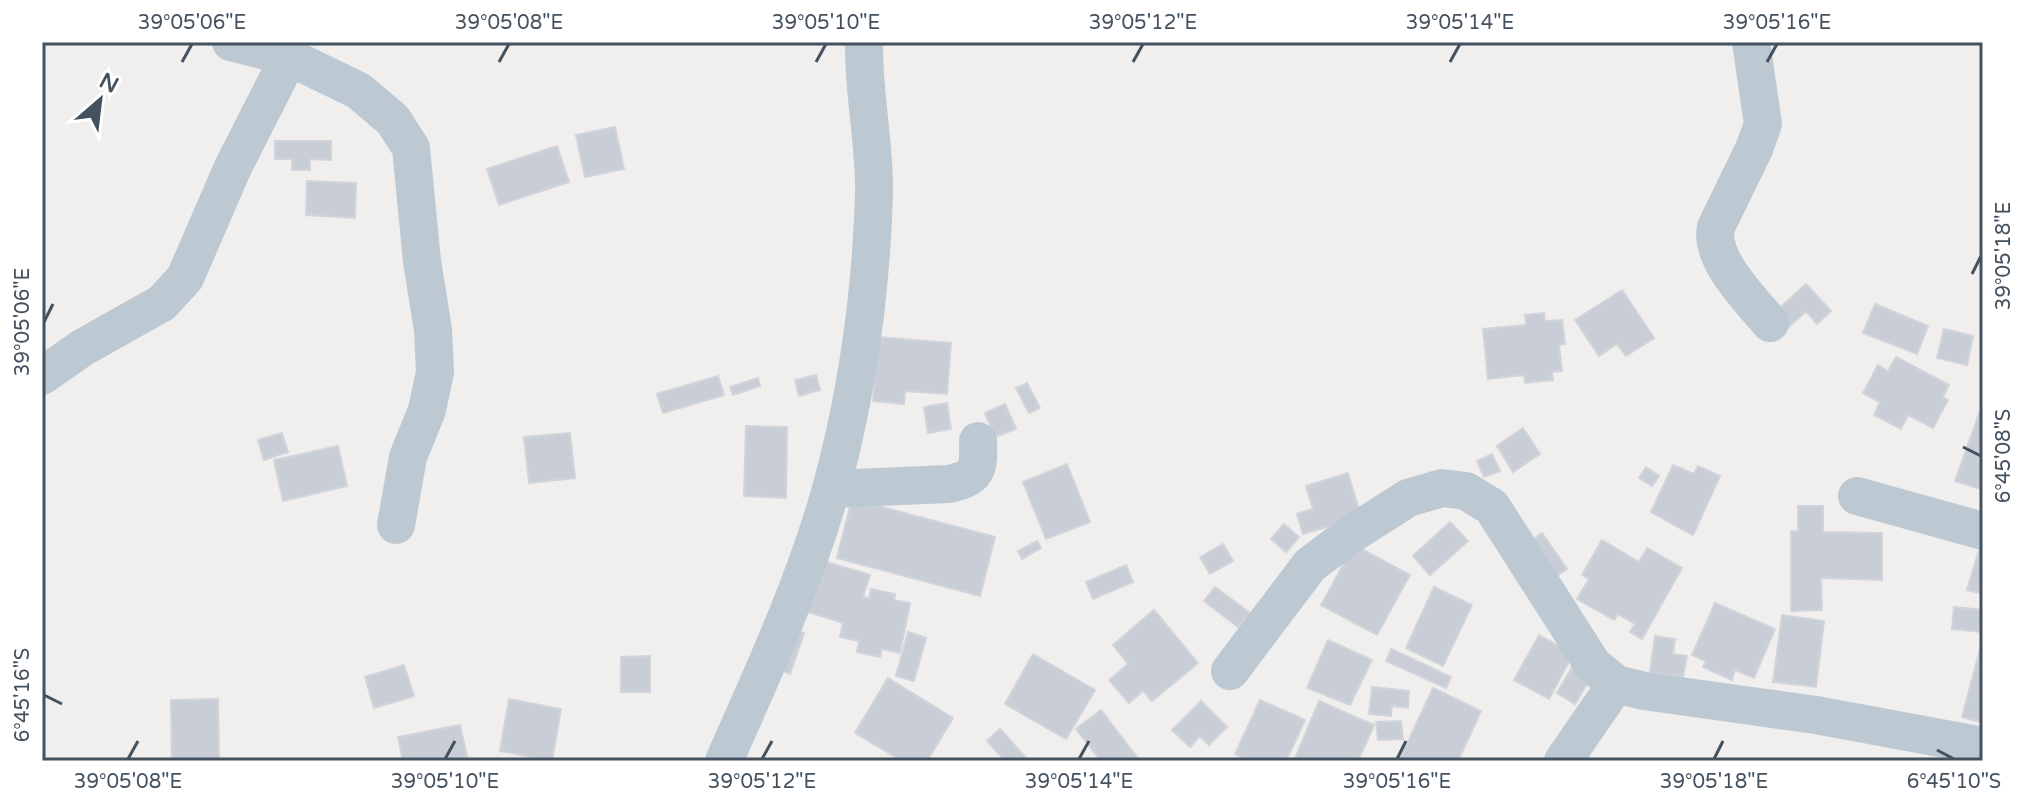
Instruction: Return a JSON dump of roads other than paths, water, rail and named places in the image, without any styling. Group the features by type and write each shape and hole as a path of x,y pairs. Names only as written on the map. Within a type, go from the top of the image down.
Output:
{"street":[{"path":"231,42 289,57 359,91 393,120 411,148 422,261 433,330 435,372 427,410 408,457 396,525"},
{"path":"724,761 793,598 831,489 853,392 868,282 874,190 863,65 864,42"},
{"path":"1751,42 1763,124 1716,227 1714,238 1721,258 1770,323"},
{"path":"42,376 82,348 162,303 185,278 233,167 289,57"},
{"path":"831,489 965,481 974,474 979,461 978,441"},
{"path":"1230,671 1310,565 1408,498 1442,488 1466,491 1492,507 1593,665 1616,684 1644,691 1816,715 1983,746"},
{"path":"1857,496 1983,531"},
{"path":"1563,761 1616,684"}]}
